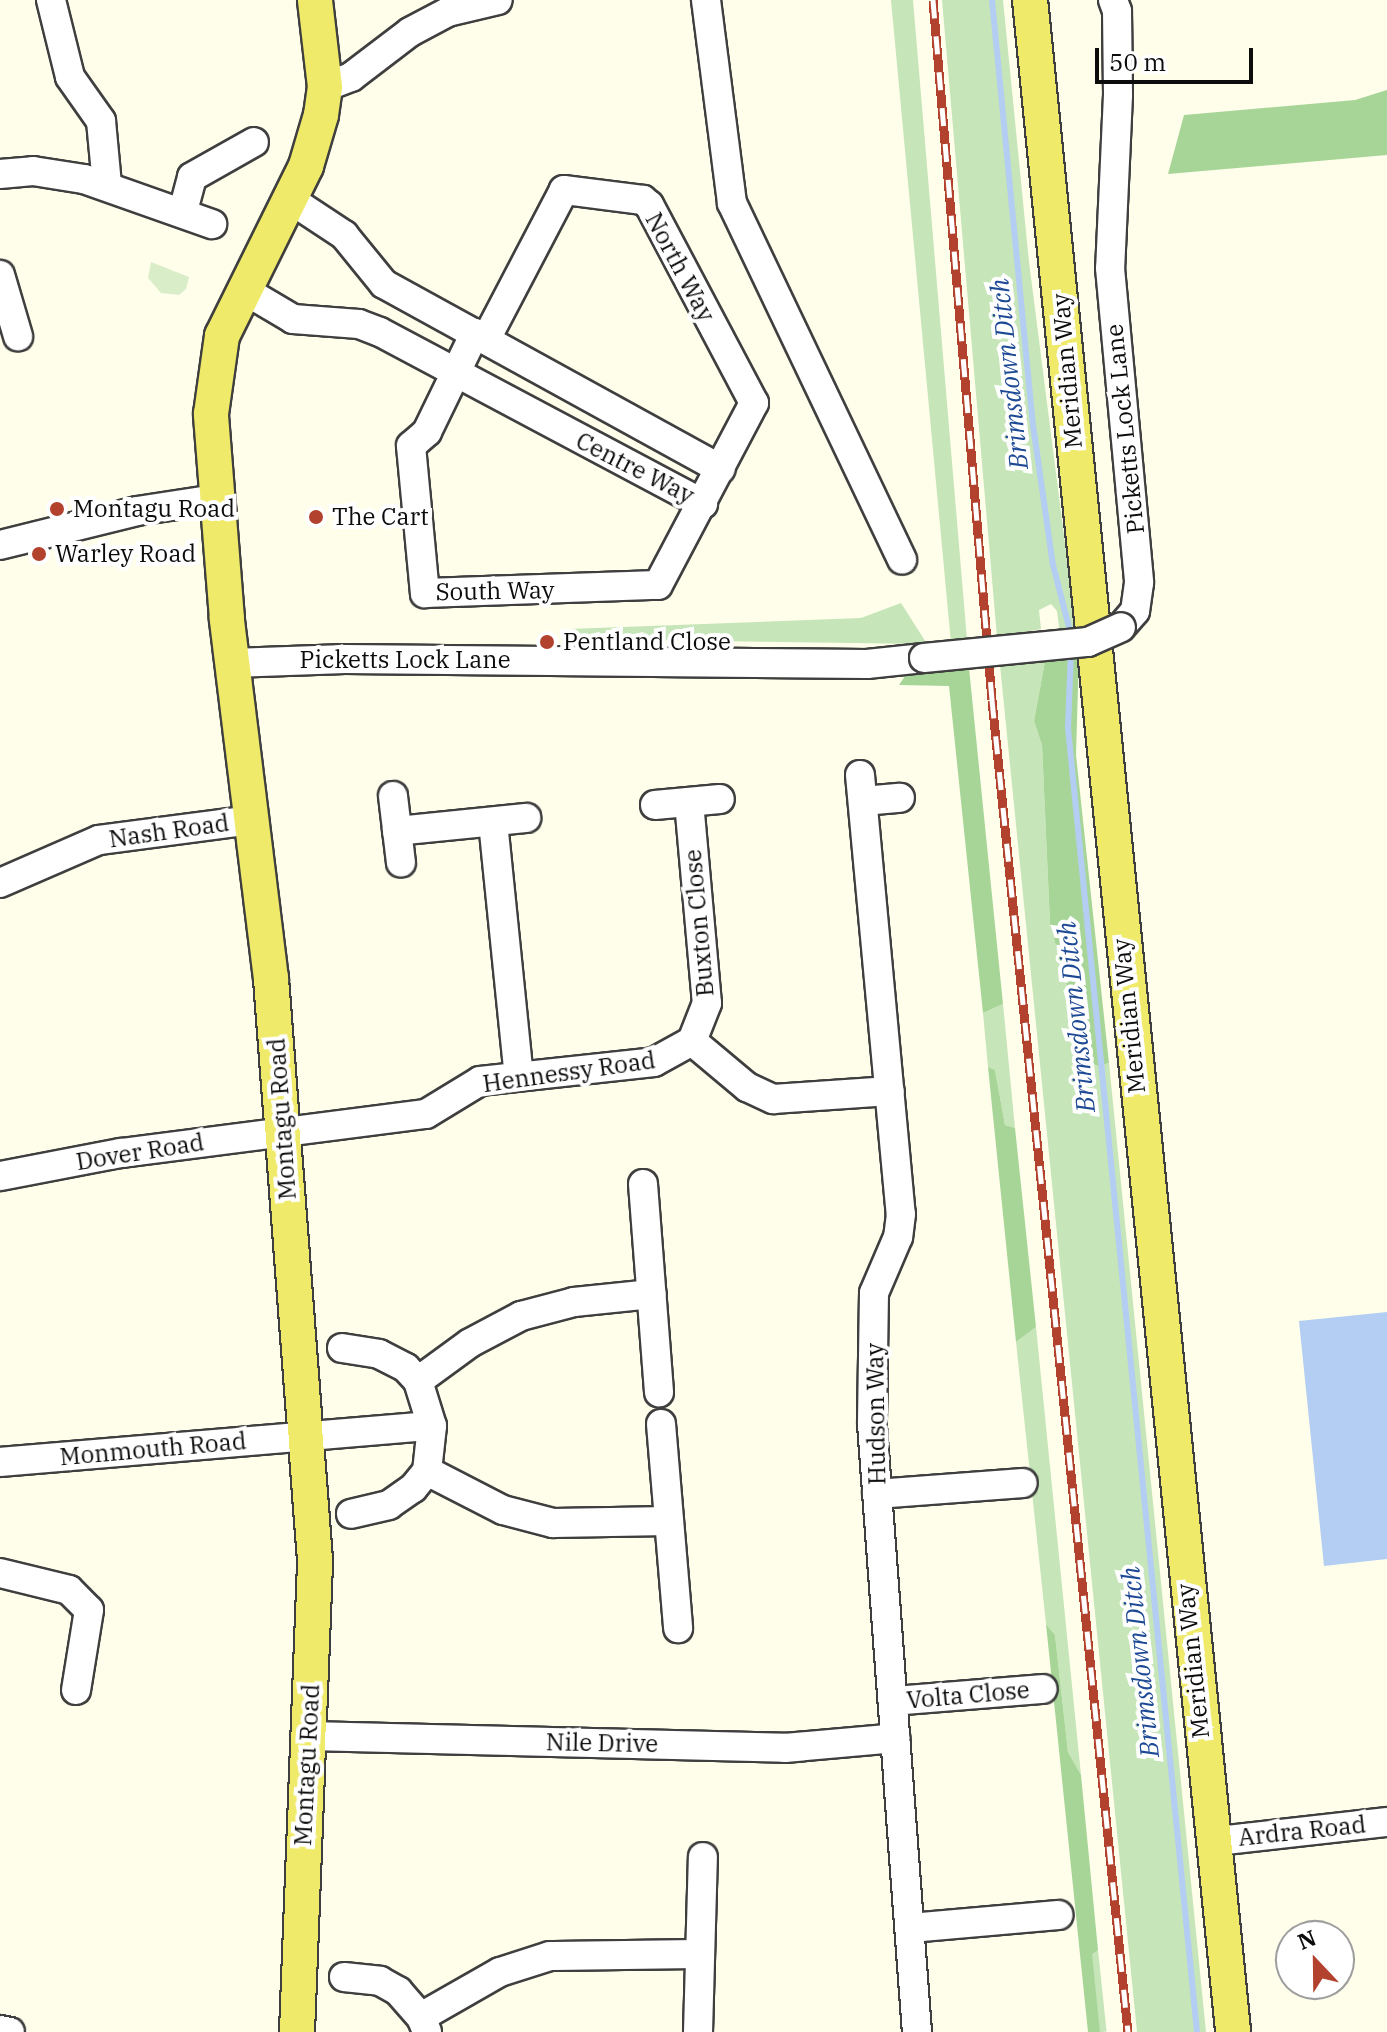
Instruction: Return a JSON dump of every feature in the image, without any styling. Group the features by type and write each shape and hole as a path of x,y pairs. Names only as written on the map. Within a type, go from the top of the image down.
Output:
{"main road":[{"name":"Montagu Road","path":"297,2032 315,1560 271,979 215,499 212,384 222,336 291,200 311,152 325,87 315,0"},
{"name":"Meridian Way","path":"1030,0 1191,1645 1217,1841 1233,2032"}],"street":[{"path":"51,0 70,77 101,121 107,185"},
{"path":"325,87 351,77 410,32 448,12 498,0"},
{"path":"706,0 732,203 902,560"},
{"name":"Picketts Lock Lane","path":"232,663 361,659 867,664 1088,642 1121,627 1135,611 1139,583 1110,268 1118,95 1113,0"},
{"path":"183,211 192,177 254,142"},
{"path":"0,174 33,171 107,185 212,224"},
{"name":"North Way","path":"480,336 564,190 643,200 754,403 720,469"},
{"name":"Centre Way","path":"244,290 293,319 359,324 380,332 703,504 720,469 384,284 344,235 291,200"},
{"path":"0,275 18,336"},
{"path":"454,374 480,336"},
{"name":"South Way","path":"454,374 427,432 415,438 409,458 425,593 658,585 703,504"},
{"path":"0,545 137,511 215,499"},
{"name":"Hudson Way","path":"900,798 861,788 901,1226 874,1293 877,1494 917,2032"},
{"path":"393,796 401,863"},
{"path":"655,805 720,799"},
{"name":"Buxton Close","path":"689,802 707,1003 692,1041"},
{"path":"397,831 526,818"},
{"name":"Nash Road","path":"0,883 99,840 251,820"},
{"path":"493,822 519,1076"},
{"path":"692,1041 747,1087 773,1099 890,1091"},
{"name":"Hennessy Road","path":"281,1130 432,1112 480,1081 654,1062 692,1041"},
{"name":"Dover Road","path":"0,1176 281,1130"},
{"path":"643,1184 659,1392"},
{"path":"418,1381 470,1343 521,1316 574,1302 652,1294"},
{"path":"342,1348 379,1354 418,1381 432,1426 427,1471 389,1505 351,1514"},
{"path":"661,1424 678,1628"},
{"name":"Monmouth Road","path":"0,1462 432,1426"},
{"path":"427,1471 503,1510 553,1523 669,1521"},
{"path":"877,1494 1023,1483"},
{"path":"0,1573 69,1590 89,1610 76,1690"},
{"name":"Volta Close","path":"893,1701 1043,1689"},
{"name":"Nile Drive","path":"309,1736 785,1748 896,1738"},
{"name":"Ardra Road","path":"1217,1841 1387,1822"},
{"path":"698,2032 703,1857"},
{"path":"910,1928 1058,1915"},
{"path":"344,1977 380,1981 398,1991 424,2024 500,1972 550,1956 700,1954"},
{"path":"0,2030 10,2032"}],"green space":[{"path":"891,0 913,0 967,640 951,643"},
{"path":"942,0 1003,0 1029,262 1079,653 1063,659 1057,611 1051,604 1039,610 1041,629 997,637"},
{"path":"1387,90 1387,155 1168,174 1184,115 1355,100"},
{"path":"151,262 189,277 186,289 179,295 161,293 148,278"},
{"path":"901,603 927,644 569,639 569,629 861,618"},
{"path":"1079,653 1076,755 1109,1063 1098,1066 1087,1061 1050,924 1042,745 1034,721 1045,661"},
{"path":"1045,661 1034,721 1042,745 1050,924 1087,1061 1098,1066 1109,1063 1206,2032 1137,2032 1000,665"},
{"path":"969,668 1003,1004 983,1013 949,686 899,685 905,676"},
{"path":"1003,1004 1015,1128 1005,1125 995,1070 988,1067 983,1013"},
{"path":"988,1067 995,1070 1005,1125 1015,1128 1036,1327 1016,1342"},
{"path":"1036,1327 1081,1775 1068,1752 1055,1635 1046,1624 1016,1342"},
{"path":"1046,1624 1055,1635 1068,1752 1081,1775 1098,1950 1092,1954 1100,2032 1088,2032"},
{"path":"1098,1950 1107,2032 1100,2032 1091,1951"}],"water":[{"path":"1387,1312 1387,1559 1324,1566 1299,1321"}],"waterway":[{"name":"Brimsdown Ditch","path":"992,0 1033,425 1053,565 1071,635"},
{"name":"Brimsdown Ditch","path":"1071,650 1068,728 1197,2032"}],"railway":[{"path":"933,0 992,700 1128,2032"}],"place":[{"name":"Montagu Road","path":"57,509"},
{"name":"The Cart","path":"316,517"},
{"name":"Warley Road","path":"39,554"},
{"name":"Pentland Close","path":"547,642"}]}
